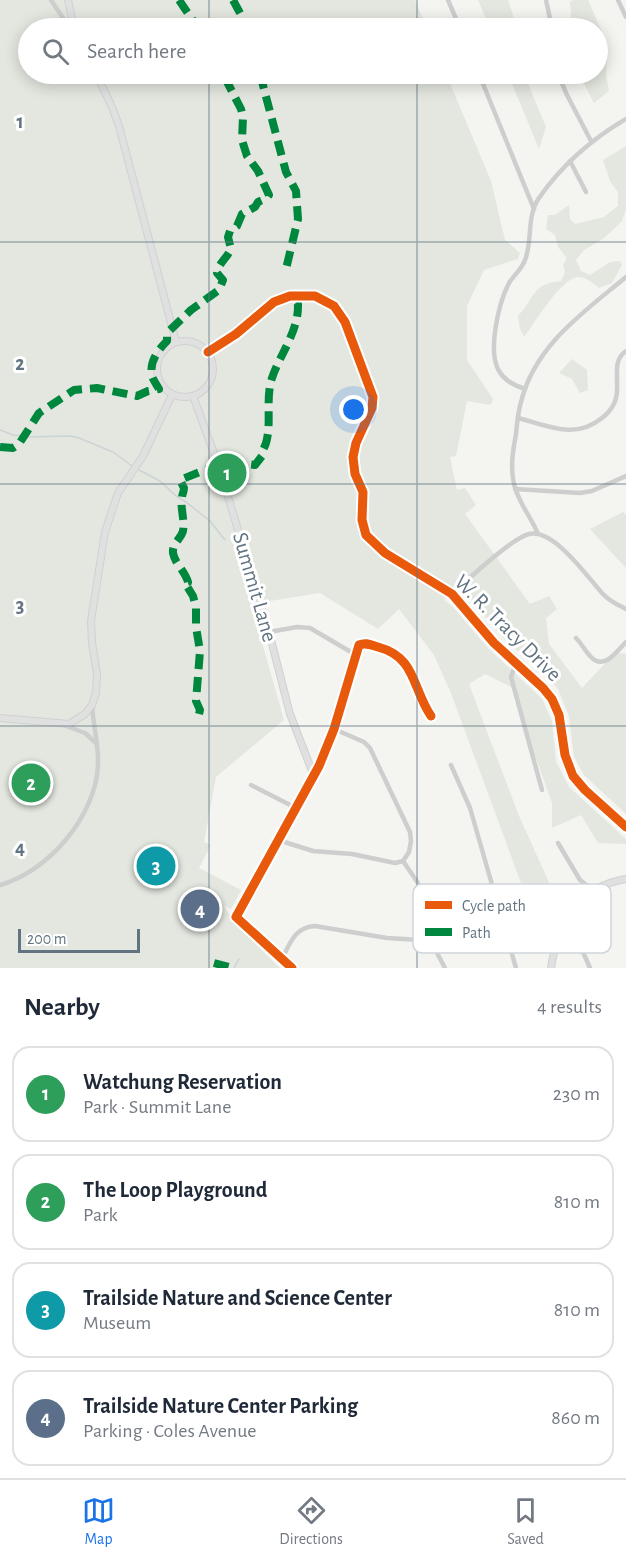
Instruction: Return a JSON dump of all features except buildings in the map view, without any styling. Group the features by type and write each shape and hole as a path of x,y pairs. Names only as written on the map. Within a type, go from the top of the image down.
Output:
{"street":[{"path":"51,0 62,18"},
{"path":"68,0 72,18"},
{"path":"448,0 456,18"},
{"path":"546,0 550,18"},
{"path":"618,0 626,17"},
{"path":"101,84 119,126 176,342"},
{"path":"483,84 534,208"},
{"path":"563,84 591,141"},
{"path":"525,389 513,385 502,375 495,362 494,349 500,308 509,284 525,260 534,208 570,161 591,141 626,119"},
{"path":"570,161 586,192"},
{"path":"538,534 515,489 512,470 518,418 525,389 532,371 551,344 572,322 626,277"},
{"name":"W. R. Tracy Drive","path":"208,352 236,334 261,312 281,299 302,295 315,296 334,306 345,322 373,397 372,408 356,443 353,457 355,474 363,492 362,520 368,539 380,550 452,594 494,643 540,684 554,703 561,721 565,755 573,776 626,827"},
{"path":"176,342 194,342 208,352 212,361 212,378 201,393 186,398 172,395 159,381 157,362 161,353 168,346 176,342"},
{"path":"518,418 567,430 580,430 592,425 608,412 614,402 617,391 618,361 626,351"},
{"path":"63,724 80,718 92,705 96,693 98,674 92,643 91,621 105,532 118,493 143,456 172,395"},
{"name":"Summit Lane","path":"193,396 219,467 269,632 290,714 312,771 312,779"},
{"path":"515,489 580,493 592,491 626,476"},
{"path":"452,594 482,567 524,536 533,533 560,547 606,597 626,609"},
{"path":"269,632 297,627 310,628 356,655"},
{"path":"576,638 592,659 601,662 609,660 626,642"},
{"path":"292,968 236,917 324,755 360,644 392,651 402,658 431,716"},
{"path":"516,663 511,677 542,790"},
{"path":"0,885 20,878 35,869 60,847 77,823 94,788 98,768 92,705"},
{"path":"0,718 63,724 81,731 97,744"},
{"path":"334,729 363,742 369,748 410,832 410,849 403,861"},
{"path":"451,765 470,808 492,884"},
{"path":"251,785 296,808"},
{"path":"278,840 313,851 352,854 391,863 403,861"},
{"path":"558,843 580,880 585,884"},
{"path":"403,861 418,883"},
{"path":"611,884 626,879"},
{"path":"282,959 298,932 315,926 387,938 413,940"},
{"path":"437,953 445,968"},
{"path":"512,953 516,968"},
{"path":"551,968 554,953"},
{"path":"584,953 590,968"}],"shaded area":[{"path":"0,0 415,0 423,18 18,18 18,84 450,84 491,181 505,240 520,253 518,259 484,270 467,306 467,360 493,399 491,405 467,401 456,456 450,457 457,490 465,488 476,505 465,514 530,604 549,596 557,609 546,618 549,644 582,688 615,653 626,654 626,814 584,775 574,757 569,716 558,689 500,635 465,592 456,585 444,600 452,606 487,647 542,699 552,721 556,762 569,787 626,839 626,844 598,843 581,815 552,828 552,803 524,724 515,689 485,674 469,684 519,816 550,884 521,884 451,693 434,655 399,609 378,629 320,593 251,604 284,720 216,777 204,842 211,845 199,868 241,890 231,909 224,906 237,926 280,968 0,968"},
{"path":"478,0 508,0 514,18 486,18"},
{"path":"588,0 596,18 571,18 570,2"},
{"path":"512,84 528,84 546,127 539,149"},
{"path":"584,84 608,84 609,91 594,103"},
{"path":"626,146 626,209 622,221 603,239 584,250 576,260 581,271 590,275 610,262 620,261 622,265 612,283 599,288 584,278 571,279 556,293 524,337 518,316 539,288 561,281 565,272 563,265 567,258 558,247 555,235 546,229 548,215 555,215 569,205 570,219 575,224 604,217 618,206 618,192 610,181 603,160"},
{"path":"572,359 587,370 588,390 580,393 572,379 559,373"},
{"path":"623,512 626,515 626,568 590,529"}],"waterway":[{"path":"0,430 22,436"},
{"path":"25,437 70,436 79,438 113,452 132,466"},
{"path":"139,470 160,481 210,521 225,540"},
{"path":"234,968 239,959"}],"marked path":[{"path":"179,0 191,18"},
{"path":"233,0 243,18"},
{"path":"0,447 13,448 19,444 39,413 74,390 97,388 137,396 159,389 151,371 153,361 167,341 167,333 191,310 219,290 223,280 217,273 231,249 228,237 230,231 237,226 242,214 269,195 258,171 247,156 242,140 241,109 228,84"},
{"path":"263,84 286,172 296,191 298,219 286,269"},
{"path":"199,714 200,710 196,701 200,651 196,627 196,607 193,596 185,583 188,582 187,578 173,553 183,527 184,488 180,480 205,470 236,463 255,465 262,456 268,435 270,386 275,369 292,333 297,314 298,304 290,296"},
{"path":"214,963 233,968"}],"cycle path":[{"path":"208,352 236,334 274,302 290,296 315,296 334,306 345,322 373,397 372,408 356,443 353,457 355,474 363,492 362,520 366,535 385,553 452,594 494,643 543,688 552,699 559,715 565,755 573,776 626,827"},
{"path":"292,968 236,917 319,766 334,729 359,645 378,647 400,658 412,675 431,716"}],"place":[{"name":"Watchung Reservation","path":"227,473"},
{"name":"The Loop Playground","path":"31,783"},
{"name":"Trailside Nature and Science Center","path":"156,866"},
{"name":"Trailside Nature Center Parking","path":"200,909"}]}
